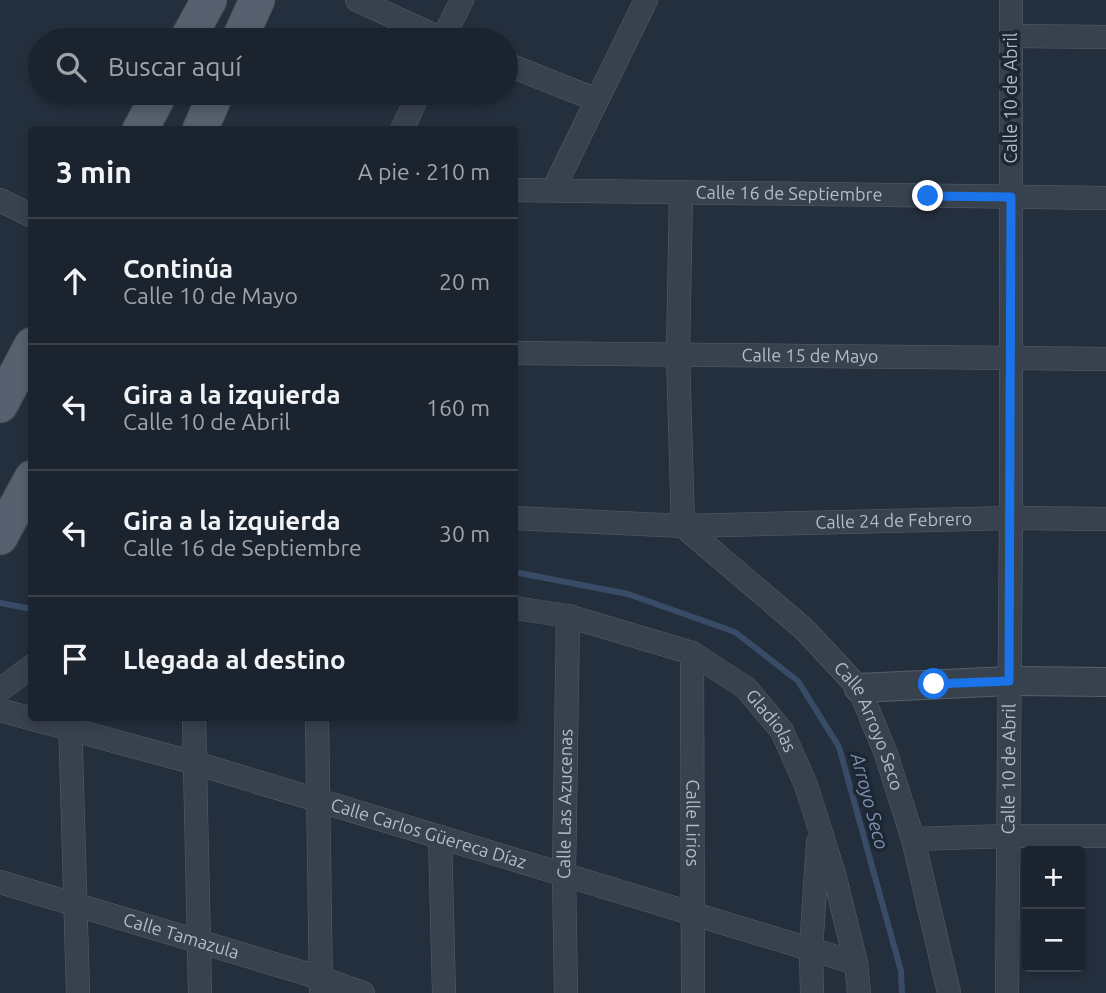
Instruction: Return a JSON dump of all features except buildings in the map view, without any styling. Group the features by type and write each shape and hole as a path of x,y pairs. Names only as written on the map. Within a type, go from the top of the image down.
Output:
{"main road":[{"path":"194,28 209,0"},
{"path":"244,28 257,0"},
{"path":"143,126 154,105"},
{"path":"202,126 211,105"},
{"path":"0,405 28,352"},
{"path":"0,537 28,486"}],"street":[{"path":"357,0 417,28"},
{"path":"449,28 462,0"},
{"path":"554,190 646,0"},
{"name":"Calle 10 de Abril","path":"1007,993 1011,0"},
{"path":"1011,36 1106,37"},
{"path":"518,69 597,100"},
{"path":"404,126 413,105"},
{"name":"Calle 16 de Septiembre","path":"518,190 1106,198"},
{"path":"518,518 682,526 678,354 681,192"},
{"path":"0,200 28,213"},
{"name":"Calle 15 de Mayo","path":"518,353 1106,359"},
{"name":"Calle 24 de Febrero","path":"682,526 1011,518 1106,519"},
{"name":"Calle Arroyo Seco","path":"682,526 804,629 859,688 886,754 913,839 949,993"},
{"name":"Gladiolas","path":"518,609 568,616 692,653 746,688 782,731 806,785 856,963 859,993"},
{"name":"Calle Las Azucenas","path":"566,993 564,875 568,616"},
{"name":"Calle Lirios","path":"692,653 693,993"},
{"path":"0,690 28,669"},
{"path":"859,688 1009,681 1106,682"},
{"name":"Calle Carlos Güereca Díaz","path":"0,710 28,716"},
{"path":"194,721 200,993"},
{"path":"317,721 321,986"},
{"path":"70,724 78,993"},
{"name":"Calle Carlos Güereca Díaz","path":"70,724 856,963"},
{"path":"812,993 811,949 819,828"},
{"path":"913,839 1106,836"},
{"path":"440,837 444,993"},
{"name":"Calle Tamazula","path":"0,882 199,943 321,986 363,993"}],"waterway":[{"name":"Arroyo Seco","path":"518,573 628,594 735,632 798,681 839,747 901,971 902,993"},
{"name":"Arroyo Seco","path":"0,603 28,608"}],"route":[{"path":"928,196 1011,197 1009,681 934,684"}]}
